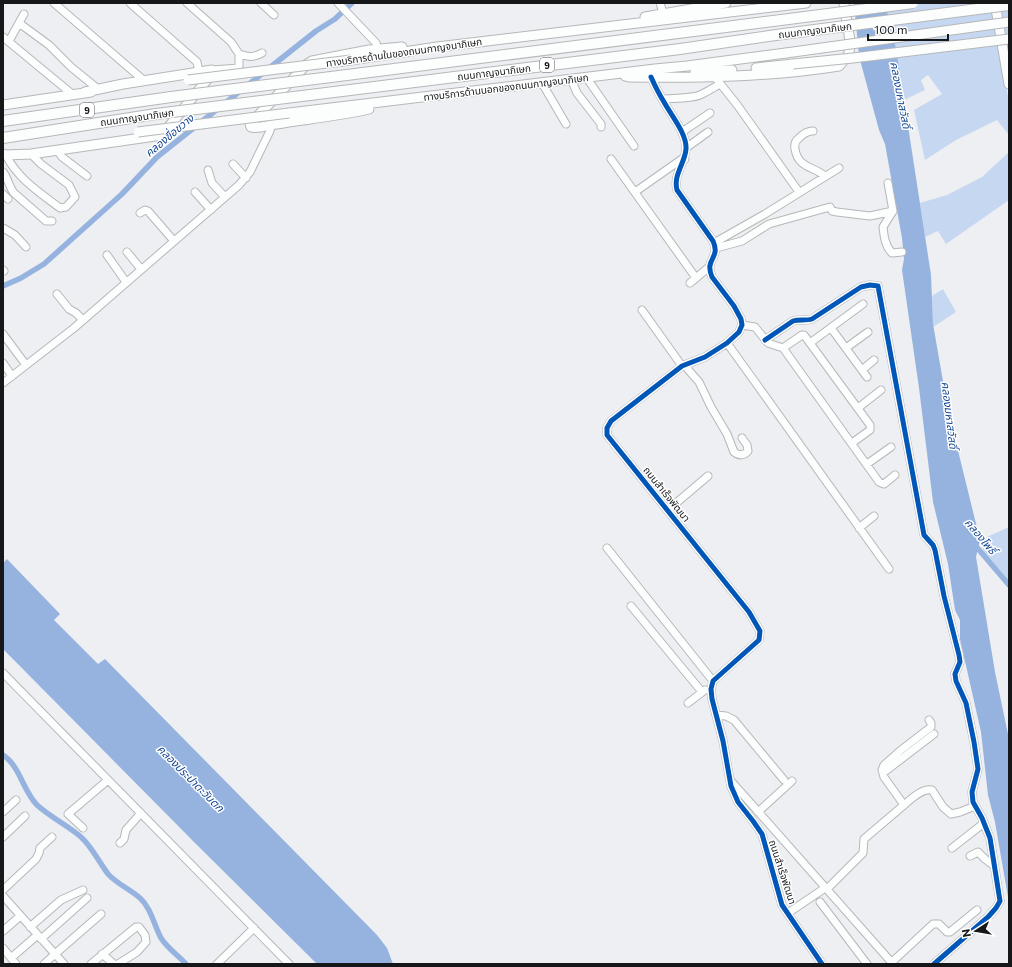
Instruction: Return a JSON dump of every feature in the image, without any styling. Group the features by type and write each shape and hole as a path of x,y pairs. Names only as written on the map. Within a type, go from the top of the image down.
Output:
{"highway":[{"name":"ถนนกาญจนาภิเษก","path":"3,121 330,77 913,3"},
{"name":"ถนนกาญจนาภิเษก","path":"3,138 156,114 680,49 783,34 1009,5"}],"main road":[{"path":"692,13 708,3"},
{"path":"611,26 663,13 692,13 726,3"},
{"name":"ทางบริการด้านในของถนนกาญจนาภิเษก","path":"3,105 85,92 351,60 437,47 611,26 692,13 778,7 806,3"},
{"path":"614,74 630,78 676,77 717,81 839,66 849,54 850,48 844,3"},
{"path":"995,3 1009,84"},
{"name":"ทางบริการด้านนอกของถนนกาญจนาภิเษก","path":"4,154 138,132 687,66 1009,22"},
{"path":"676,77 697,71 735,70 853,58 1009,39"},
{"path":"411,98 358,111 252,128 250,126 250,124 307,64 312,61 378,49 398,47 437,47"},
{"path":"85,92 212,70"},
{"path":"4,154 31,154 162,135 206,81 212,70"}],"street":[{"path":"54,3 141,78 142,81"},
{"path":"130,3 197,62 199,72"},
{"path":"186,3 231,42 239,54 239,68 212,70"},
{"path":"260,3 274,15"},
{"path":"338,3 376,43 378,49"},
{"path":"660,3 663,13"},
{"path":"24,14 6,39 72,94"},
{"path":"18,23 49,45 71,67 98,89"},
{"path":"239,54 249,57 256,57 262,52"},
{"path":"586,77 634,146"},
{"path":"651,78 682,132 686,148 684,159 675,184 677,190 715,245 716,253 711,260 709,267 712,277 734,306 741,319 742,325 755,326 768,343 783,348 879,482 884,484 895,476"},
{"path":"571,79 577,93 601,124 601,127"},
{"path":"662,99 680,97 687,98 699,95 717,81 738,106 799,192"},
{"path":"542,83 566,124"},
{"path":"682,132 710,113"},
{"path":"3,383 74,328 225,198 246,178 270,131 271,124"},
{"path":"813,131 806,133 796,141 794,146 796,153 802,162 811,169 819,171 825,176"},
{"path":"686,148 708,132"},
{"path":"57,150 62,157 87,176"},
{"path":"4,154 14,169 27,182 60,208 66,207 75,197 69,185 41,164 31,154"},
{"path":"611,159 635,192 693,280 709,267"},
{"path":"635,192 684,159"},
{"path":"233,164 246,178"},
{"path":"715,245 839,168"},
{"path":"208,170 212,183 225,198"},
{"path":"3,172 8,178 14,194 46,220 52,220"},
{"path":"888,183 893,211 883,227 886,243 892,253 902,252"},
{"path":"195,192 211,210"},
{"path":"715,245 742,241 769,224 830,207 832,211 870,216 893,211"},
{"path":"140,213 145,210 148,211 174,241"},
{"path":"3,228 15,235 26,247"},
{"path":"127,252 141,269"},
{"path":"107,255 126,282"},
{"path":"765,340 793,321 808,320 812,318 861,287 870,285 878,286 924,535 933,545 935,550 944,596 959,655 960,662 955,674 956,681 966,703 978,769 972,792 973,802 990,838 999,904 988,916 934,964"},
{"path":"57,294 82,320"},
{"path":"810,343 863,304"},
{"path":"642,310 683,366 699,382 711,407 727,434 734,452 740,455 743,455 748,451 747,445 742,438"},
{"name":"ถนนสำเร็จพัฒนา","path":"742,325 739,332 727,343 705,357 683,366 611,421 607,428 607,436 749,612 760,631 759,640 713,681 711,688 712,699 723,741 731,786 738,802 762,834 782,905 822,964"},
{"path":"831,328 867,377"},
{"path":"846,348 868,332"},
{"path":"3,334 26,365"},
{"path":"783,348 802,334 804,335 858,408 870,425 870,430 852,443"},
{"path":"727,343 889,569"},
{"path":"862,370 874,360"},
{"path":"3,363 12,376"},
{"path":"858,408 881,390"},
{"path":"867,464 891,447"},
{"path":"668,510 708,476"},
{"path":"859,528 874,516"},
{"path":"607,548 713,681"},
{"path":"631,606 702,692"},
{"path":"3,673 289,964"},
{"path":"688,703 702,692 711,688"},
{"path":"716,715 726,716 734,720 784,780"},
{"path":"904,805 883,774 882,770 884,765 901,750 931,727 929,720"},
{"path":"883,774 934,734"},
{"path":"729,779 892,963 933,924 939,924 947,932 950,932 977,910"},
{"path":"83,828 68,814 108,780"},
{"path":"758,812 792,781"},
{"path":"788,913 826,888 864,853 864,839 921,792 930,789 932,790 947,811 951,814 975,806"},
{"path":"3,812 16,800"},
{"path":"120,843 124,839 126,830 141,813"},
{"path":"3,836 25,816"},
{"path":"952,848 984,823"},
{"path":"3,890 36,859 40,853 40,848 52,836"},
{"path":"970,856 978,852 993,865"},
{"path":"30,927 61,900 83,890"},
{"path":"3,896 30,927 38,939 64,964"},
{"path":"3,948 14,961 87,898"},
{"path":"820,902 867,964"},
{"path":"44,964 101,914"},
{"path":"3,931 18,918"},
{"path":"91,964 136,927 139,927 145,934 146,942 137,952 118,964"},
{"path":"217,964 254,928"},
{"path":"102,954 114,964"}],"shaded area":[{"path":"885,3 993,3 1009,103 1009,135 997,120 956,140 925,160 914,110 942,94 928,75 921,80 925,90 904,100 896,48"},
{"path":"1000,3 1009,3 1009,57"},
{"path":"1009,152 1009,200 946,244 938,231 925,237 920,203 947,195 982,177"},
{"path":"943,289 956,312 933,327 932,296"},
{"path":"1009,527 1009,581 984,552 980,540"}],"water":[{"name":"คลองมหาสวัสดิ์","path":"854,3 885,3 896,48 931,275 933,324 948,410 980,540 976,557 995,672 1009,739 1009,903 995,822 988,795 981,732 960,639 960,620 955,610 948,564 933,502 919,388 902,270 904,259 902,238 885,144 879,130 859,56"},
{"name":"คลองประปาตะวันตก","path":"7,559 60,614 54,620 98,664 105,659 377,935 387,948 393,964 317,964 3,649 3,563"}],"waterway":[{"name":"คลองขื่อขวาง","path":"3,286 21,278 44,264 122,194 157,157 316,31 335,19 352,3"},
{"name":"คลองโพธิ์","path":"974,544 1009,585"},
{"path":"3,755 14,765 28,793 37,805 81,837 92,850 108,874 115,881 144,902 161,938 186,964"}],"cycle path":[{"path":"651,77 660,96 678,125 686,143 685,154 677,179 677,190 713,241 715,252 710,266 712,277 734,306 741,319 742,325 739,332 727,343 705,357 682,366 611,421 607,428 607,435 749,612 760,631 759,640 713,681 711,689 712,699 723,741 731,786 738,802 762,834 782,905 822,964"},
{"path":"765,340 793,321 812,319 861,287 870,285 878,286 924,535 933,545 935,550 944,596 959,655 960,662 955,674 956,681 966,703 978,769 972,792 973,802 982,818 990,838 1000,901 988,917 934,964"}]}
